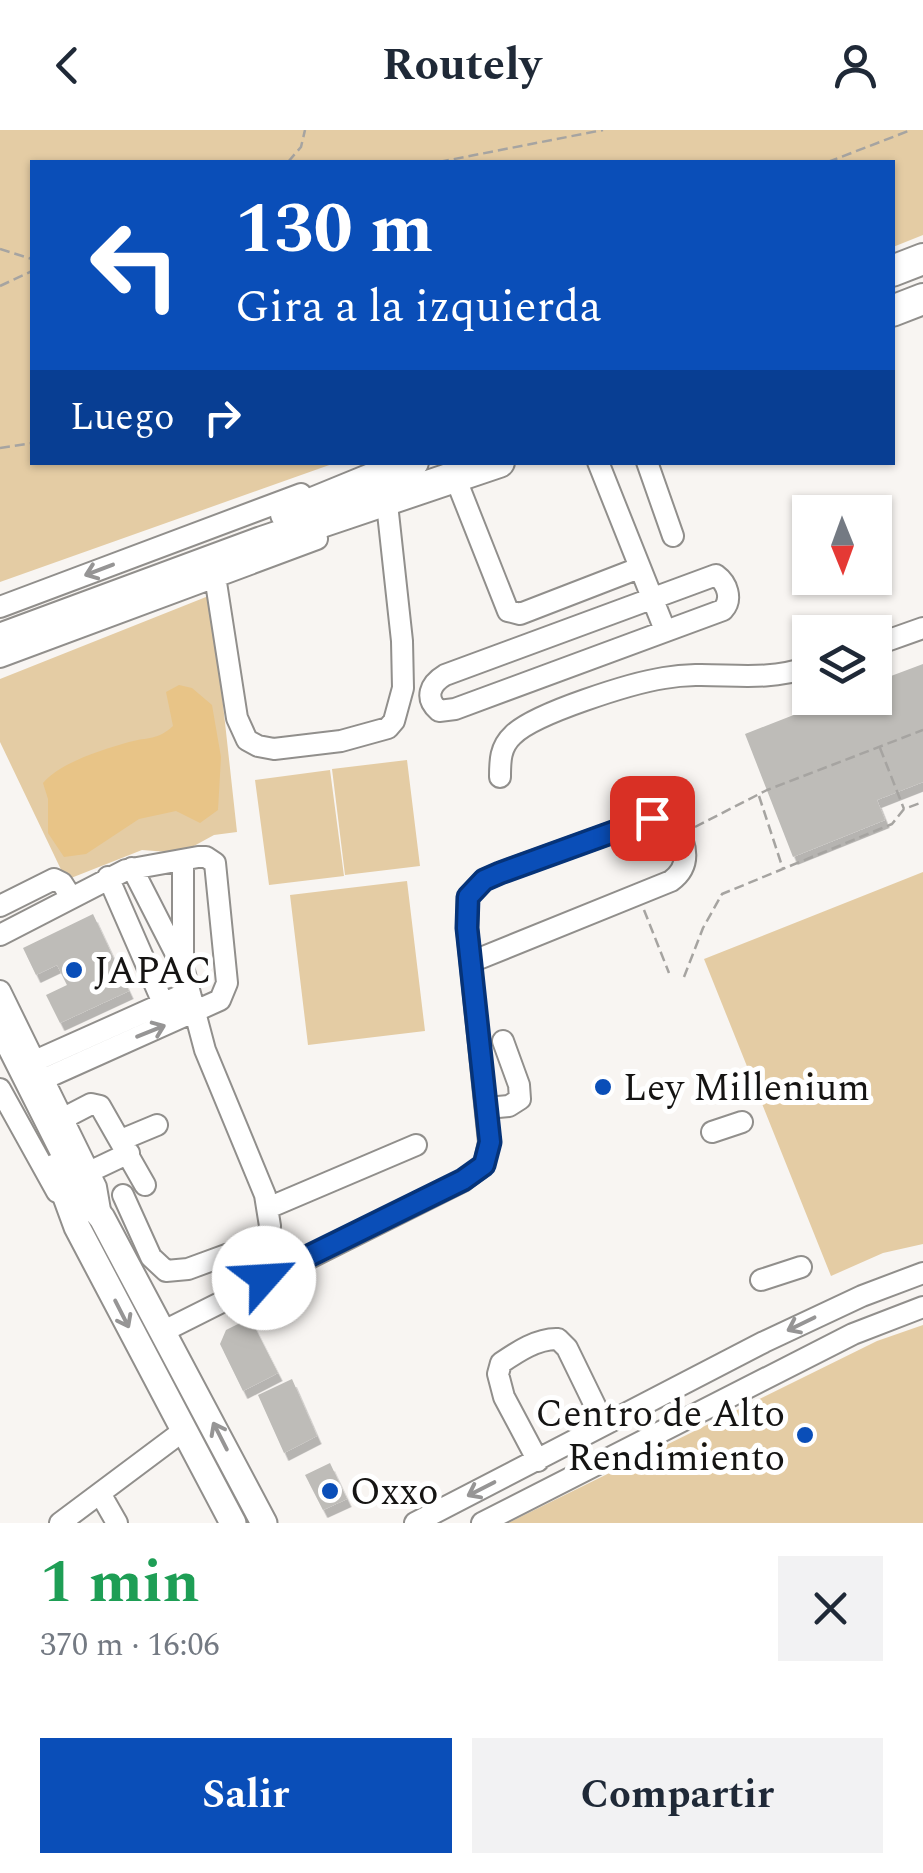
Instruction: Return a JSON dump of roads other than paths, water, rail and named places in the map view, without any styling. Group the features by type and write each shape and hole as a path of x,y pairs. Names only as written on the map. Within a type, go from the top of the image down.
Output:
{"highway":[{"path":"895,270 923,259"},
{"path":"895,310 923,300"},
{"path":"0,626 112,585 405,465"},
{"path":"0,640 262,542 492,465"}],"main road":[{"path":"0,1026 88,1201 89,1223 183,1431 233,1523"},
{"path":"0,1060 74,1172"},
{"path":"89,1223 162,1332 264,1520"}],"street":[{"path":"0,608 379,465"},
{"path":"0,657 388,513 494,465"},
{"path":"599,465 665,630"},
{"path":"648,465 673,536"},
{"path":"457,482 508,612 520,614 639,568"},
{"path":"215,576 236,718 247,740 274,749 341,741 388,728 394,720 402,688 402,640 388,513"},
{"path":"716,575 725,584 729,601 723,610 665,630 455,709 439,711 429,692 445,675 652,598 716,575"},
{"path":"892,639 923,628"},
{"path":"500,778 500,752 512,734 551,714 667,677 768,678 792,671"},
{"path":"162,1332 476,1172 489,1155 466,914 468,897 484,880 652,818 670,818 686,853 683,870 671,881 471,962"},
{"path":"0,935 132,868 206,856 215,863 227,983 220,1000 194,1014 86,1048"},
{"path":"182,967 183,860"},
{"path":"132,868 182,967 205,1050 256,1169 270,1226 262,1268 264,1278"},
{"path":"108,877 164,1003"},
{"path":"0,906 54,880 62,883 71,897"},
{"path":"0,991 64,1118 74,1172 158,1125"},
{"path":"40,1070 189,992"},
{"path":"487,1108 510,1106 520,1099 519,1085 502,1041"},
{"path":"0,1090 89,1223"},
{"path":"64,1118 97,1104 145,1185"},
{"path":"712,1132 742,1122"},
{"path":"268,1208 416,1145"},
{"path":"123,1195 151,1257 166,1271 188,1269 267,1240"},
{"path":"761,1280 801,1267"},
{"path":"414,1523 764,1342 862,1296 923,1273"},
{"path":"862,1296 874,1324"},
{"path":"492,1521 874,1324 923,1307"},
{"path":"538,1461 499,1382 501,1363 511,1356 543,1340 558,1339 567,1348 604,1424"},
{"path":"60,1523 183,1431"},
{"path":"101,1495 118,1523"}],"place":[{"name":"JAPAC","path":"74,970"},
{"name":"Ley Millenium","path":"603,1087"},
{"name":"Centro de Alto Rendimiento","path":"805,1435"},
{"name":"Oxxo","path":"330,1491"}]}
